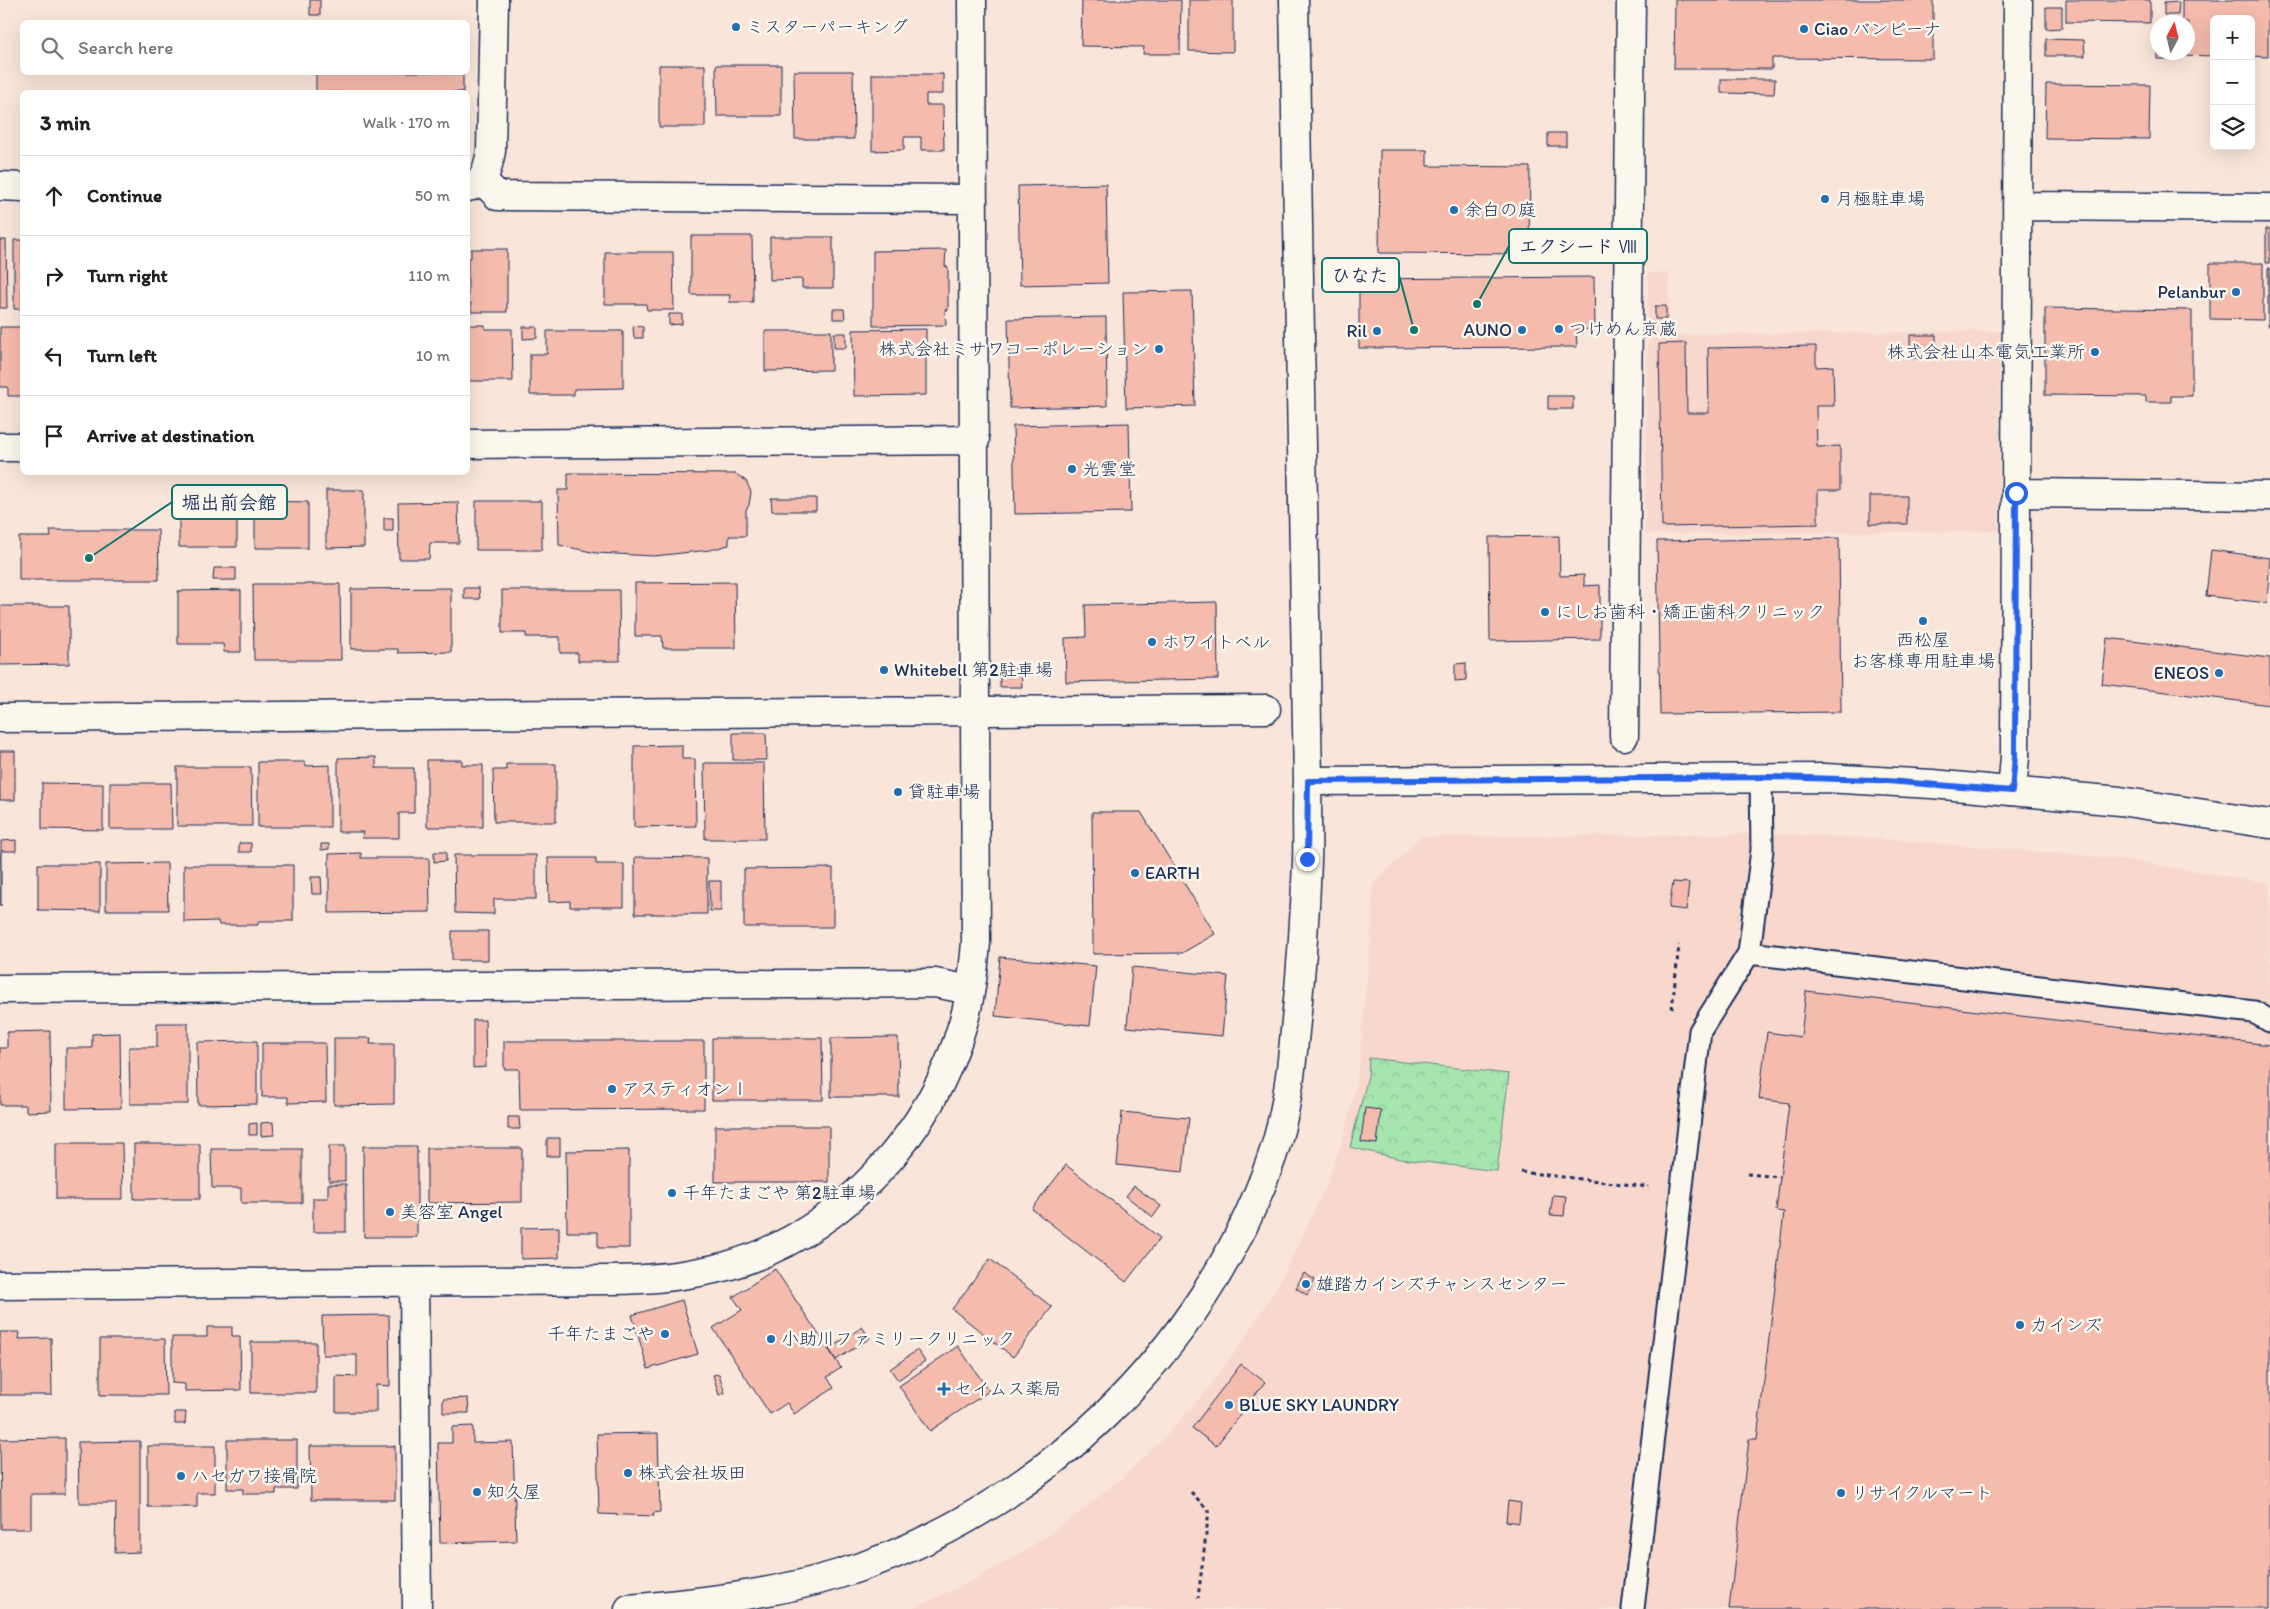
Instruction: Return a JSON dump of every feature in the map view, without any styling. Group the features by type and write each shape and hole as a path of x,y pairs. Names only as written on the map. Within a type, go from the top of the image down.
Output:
{"street":[{"path":"494,0 491,151 488,172 474,183 498,196 973,199"},
{"path":"0,1285 662,1278 728,1265 765,1251 800,1233 834,1212 864,1186 891,1158 915,1126 935,1093 952,1057 964,1020 970,990 978,905 972,0"},
{"path":"629,1609 732,1599 787,1588 841,1574 945,1530 994,1502 1062,1452 1125,1395 1161,1353 1195,1308 1224,1260 1250,1211 1272,1159 1284,1111 1295,1032 1304,907 1308,781 1294,0"},
{"path":"1624,736 1632,0"},
{"path":"2012,791 2015,756 2018,0"},
{"path":"0,186 20,186"},
{"path":"2017,206 2270,208"},
{"path":"470,444 975,440"},
{"path":"0,447 20,447"},
{"path":"2016,493 2270,496"},
{"path":"0,718 1266,709"},
{"path":"1308,781 1761,777 1867,780 2120,801 2270,824"},
{"path":"0,989 935,983 970,990"},
{"path":"414,1282 417,1609"}],"lane":[{"path":"1632,1609 1700,1032 1749,953 1762,850 1761,777"},
{"path":"1749,953 2254,1012 2270,1021"}],"path":[{"path":"1672,1009 1679,946"},
{"path":"1520,1172 1650,1187 1652,1179"},
{"path":"1747,1174 1780,1177"},
{"path":"1191,1492 1209,1511 1198,1598"}],"shaded area":[{"path":"1648,273 1669,273 1669,335 2000,331 1999,531 1645,534"},
{"path":"1769,834 1872,838 2113,858 2270,883 2270,1609 912,1609 972,1581 1025,1551 1075,1516 1123,1477 1167,1435 1207,1390 1243,1341 1276,1289 1303,1235 1327,1184 1346,1130 1358,1074 1371,940 1373,884 1421,837"}],"green space":[{"path":"1369,1058 1509,1074 1497,1171 1400,1159 1350,1147 1368,1076"}],"building":[{"path":"310,0 320,0 320,15 310,15"},
{"path":"1082,0 1181,0 1180,54 1143,54 1144,47 1081,46"},
{"path":"1189,0 1233,0 1233,52 1189,51"},
{"name":"Ciao バンビーナ","path":"1675,0 1933,0 1933,59 1772,58 1772,69 1674,69"},
{"path":"2066,0 2150,0 2150,23 2066,22"},
{"path":"2182,0 2268,0 2268,57 2255,56 2255,15 2210,15 2210,56 2195,55 2195,15 2182,15"},
{"path":"2179,2 2178,15 2164,15 2164,3"},
{"path":"2046,7 2062,7 2062,28 2046,29"},
{"path":"2046,39 2084,40 2085,56 2046,56"},
{"path":"659,65 705,65 705,127 659,127"},
{"path":"716,65 781,65 781,116 717,116"},
{"path":"794,71 853,71 854,139 795,139"},
{"path":"872,74 943,74 943,94 926,94 926,105 943,105 944,150 921,150 921,137 904,137 904,150 872,151"},
{"path":"316,75 463,75 463,90 316,90"},
{"path":"1721,79 1775,79 1774,94 1721,93"},
{"path":"2046,84 2150,85 2149,139 2045,138"},
{"path":"1548,133 1566,133 1566,146 1548,146"},
{"name":"余白の庭","path":"1380,150 1427,150 1427,166 1530,167 1529,254 1379,253"},
{"path":"1106,184 1108,283 1020,285 1018,186"},
{"path":"2266,229 2270,229 2270,263 2266,263"},
{"path":"691,236 752,236 753,302 729,302 730,295 691,295"},
{"path":"770,237 833,237 833,288 802,288 802,279 770,280"},
{"path":"0,240 6,240 7,308 0,308"},
{"path":"14,240 20,240 20,309 14,309"},
{"path":"471,249 507,249 507,312 471,312"},
{"path":"946,250 945,266 948,267 948,310 945,309 946,325 873,326 873,251"},
{"path":"605,252 673,252 674,310 647,310 646,304 605,304"},
{"path":"2210,263 2263,263 2263,320 2210,319"},
{"path":"2268,268 2270,268 2270,326 2268,326"},
{"path":"1594,277 1595,329 1576,330 1577,347 1359,348 1359,279"},
{"path":"1192,291 1195,406 1126,408 1123,292"},
{"path":"1655,306 1666,306 1666,319 1655,319"},
{"path":"2045,308 2192,310 2192,396 2171,396 2171,402 2146,402 2146,396 2045,395"},
{"path":"833,309 844,309 845,319 833,319"},
{"path":"669,314 682,314 682,324 669,325"},
{"path":"1106,317 1107,406 1010,408 1008,319"},
{"path":"470,325 485,325 485,329 512,329 513,381 470,381"},
{"path":"633,326 643,327 643,338 634,338"},
{"path":"0,327 20,327 20,396 8,396 8,387 0,387"},
{"path":"523,327 537,327 537,338 523,339"},
{"path":"926,329 926,395 854,396 853,330"},
{"path":"547,331 623,331 623,388 574,389 574,395 530,395 530,354 547,354"},
{"path":"765,331 831,331 831,370 765,371"},
{"path":"834,333 846,333 846,348 834,348"},
{"path":"1910,335 1936,335 1936,358 1910,358"},
{"path":"1686,343 1687,413 1709,413 1708,348 1816,346 1816,367 1833,366 1834,406 1816,406 1817,447 1840,446 1840,490 1818,490 1818,524 1662,527 1659,344"},
{"path":"1548,396 1573,396 1573,409 1548,409"},
{"path":"1129,423 1131,512 1015,514 1013,426"},
{"path":"568,473 736,474 746,481 751,492 749,505 746,510 746,536 729,536 729,545 710,550 654,556 596,553 559,545 558,490 568,490"},
{"path":"326,490 364,490 364,547 326,548"},
{"path":"1870,496 1907,496 1907,524 1870,524"},
{"path":"771,498 816,498 816,511 772,511"},
{"path":"255,501 308,502 308,548 255,548"},
{"path":"476,501 542,501 542,550 476,550"},
{"path":"179,502 237,502 237,547 179,547"},
{"path":"458,502 459,543 430,543 429,559 399,559 398,503"},
{"path":"384,518 393,518 393,531 384,531"},
{"path":"50,530 158,530 159,580 19,580 19,537 51,537"},
{"name":"にしお歯科・矯正歯科クリニック","path":"1559,536 1560,576 1584,575 1584,586 1600,585 1600,639 1490,641 1489,537"},
{"path":"1839,538 1841,712 1660,714 1657,541"},
{"path":"2211,550 2270,558 2267,603 2206,596"},
{"path":"214,568 236,568 236,580 213,580"},
{"path":"735,582 736,648 663,648 662,636 635,636 635,583"},
{"path":"253,584 340,584 341,660 254,660"},
{"path":"451,588 451,652 398,653 398,649 351,649 351,589"},
{"path":"464,588 479,588 480,599 464,599"},
{"path":"241,590 241,652 224,652 223,644 178,644 178,591"},
{"path":"502,590 619,590 620,661 578,661 578,653 560,653 560,637 526,637 526,633 502,633"},
{"path":"1217,602 1218,679 1066,682 1065,638 1086,637 1085,605"},
{"path":"0,606 69,606 69,664 0,665"},
{"path":"2107,638 2270,658 2270,705 2102,684"},
{"path":"1466,663 1466,680 1455,681 1455,664"},
{"path":"1021,668 1022,687 1000,687 1000,669"},
{"path":"733,733 766,733 767,760 733,760"},
{"path":"682,745 682,759 695,759 696,826 634,827 634,746"},
{"path":"0,751 15,751 15,800 0,800"},
{"path":"376,757 376,768 414,768 414,813 399,813 399,838 362,838 363,832 338,832 338,758"},
{"path":"427,760 462,760 462,765 483,765 483,827 427,827"},
{"path":"258,762 305,762 305,766 330,765 330,827 258,827"},
{"path":"704,763 764,763 765,839 705,839"},
{"path":"506,764 556,764 556,822 494,822 493,770 506,770"},
{"path":"177,767 251,767 252,826 177,826"},
{"path":"42,783 103,784 103,830 42,829"},
{"path":"110,783 171,783 172,829 110,829"},
{"name":"EARTH","path":"1092,812 1141,812 1215,934 1182,953 1093,954"},
{"path":"16,840 16,851 1,851 1,841"},
{"path":"239,843 251,843 251,852 239,852"},
{"path":"321,844 329,844 329,849 321,850"},
{"path":"1,852 1,906 0,906"},
{"path":"434,852 446,852 446,861 434,862"},
{"path":"361,853 361,858 429,858 430,912 329,913 329,854"},
{"path":"454,855 536,855 536,899 494,899 494,914 455,913"},
{"path":"635,857 707,858 707,914 635,914"},
{"path":"548,858 596,858 596,864 624,864 624,907 570,907 570,901 549,902"},
{"path":"167,863 168,910 106,910 106,864"},
{"path":"38,864 100,864 100,911 38,910"},
{"path":"184,865 293,865 293,921 258,921 258,925 219,925 218,921 184,922"},
{"path":"833,868 833,927 744,927 744,869"},
{"path":"311,877 321,877 322,894 312,894"},
{"path":"709,881 721,881 721,911 710,911"},
{"path":"1673,882 1689,883 1686,910 1669,908"},
{"path":"452,931 488,931 488,960 452,960"},
{"path":"1000,957 1096,966 1090,1026 995,1016"},
{"path":"1132,967 1228,976 1222,1036 1127,1027"},
{"name":"カインズ","path":"1806,991 2270,1045 2270,1609 1729,1609 1749,1439 1757,1439 1784,1212 1776,1211 1789,1103 1759,1099 1767,1032 1801,1037"},
{"path":"473,1020 485,1020 486,1067 473,1068"},
{"path":"157,1023 188,1023 188,1104 130,1104 129,1047 157,1047"},
{"path":"50,1031 51,1111 26,1112 26,1105 0,1105 0,1048 7,1048 7,1032"},
{"path":"120,1033 121,1108 66,1109 66,1048 92,1048 92,1034"},
{"path":"898,1037 899,1097 831,1097 831,1038"},
{"path":"334,1038 371,1038 370,1044 394,1044 394,1104 334,1105"},
{"path":"712,1038 822,1038 823,1100 712,1100"},
{"path":"257,1041 257,1104 198,1105 197,1042"},
{"name":"アスティオンⅠ","path":"504,1041 704,1041 704,1109 520,1110 519,1069 504,1069"},
{"path":"262,1043 325,1043 326,1102 288,1103 288,1097 262,1097"},
{"path":"1365,1108 1381,1110 1377,1144 1361,1142"},
{"path":"1122,1112 1189,1118 1183,1172 1117,1165"},
{"path":"508,1117 519,1117 520,1129 508,1129"},
{"path":"273,1122 274,1135 261,1136 261,1123"},
{"path":"257,1123 257,1135 249,1135 249,1124"},
{"path":"715,1126 829,1126 829,1182 715,1182"},
{"path":"547,1138 560,1138 560,1156 547,1156"},
{"path":"56,1143 122,1143 123,1199 56,1199"},
{"path":"134,1144 200,1144 200,1199 134,1199"},
{"path":"329,1146 345,1146 345,1181 329,1181"},
{"path":"363,1146 417,1146 417,1237 364,1237"},
{"path":"427,1148 522,1148 522,1202 427,1203"},
{"path":"211,1149 302,1149 302,1203 241,1203 241,1188 212,1188"},
{"path":"629,1150 629,1248 598,1248 598,1232 567,1232 566,1151"},
{"path":"1066,1165 1160,1238 1126,1282 1032,1209"},
{"path":"328,1184 346,1184 346,1232 313,1232 313,1198 328,1198"},
{"path":"1134,1186 1161,1206 1153,1217 1126,1196"},
{"path":"1553,1195 1566,1196 1564,1216 1550,1215"},
{"path":"559,1227 559,1258 521,1259 521,1228"},
{"path":"990,1259 1052,1307 1013,1357 952,1309"},
{"name":"小助川ファミリークリニック","path":"775,1269 841,1368 827,1377 834,1388 794,1414 787,1403 770,1414 713,1328 742,1310 733,1297"},
{"name":"雄踏カインズチャンスセンター","path":"1304,1273 1315,1280 1307,1295 1296,1288"},
{"name":"千年たまごや","path":"682,1300 698,1354 648,1369 632,1315"},
{"path":"389,1315 390,1386 376,1385 376,1412 336,1412 336,1376 357,1377 357,1355 323,1355 322,1316"},
{"path":"207,1327 232,1327 232,1336 240,1336 241,1390 185,1391 185,1384 172,1383 172,1337 207,1337"},
{"path":"862,1327 870,1338 836,1360 829,1349"},
{"path":"0,1332 20,1332 19,1339 51,1338 52,1395 0,1395"},
{"path":"100,1339 165,1339 166,1395 100,1395"},
{"path":"251,1342 316,1342 316,1393 251,1393"},
{"name":"セイムス薬局","path":"958,1346 989,1391 930,1431 899,1386"},
{"path":"917,1350 925,1361 898,1380 890,1369"},
{"name":"BLUE SKY LAUNDRY","path":"1241,1364 1265,1382 1216,1446 1192,1428"},
{"path":"719,1374 725,1393 719,1395 713,1375"},
{"path":"468,1398 469,1413 443,1413 443,1399"},
{"path":"175,1412 186,1412 185,1424 175,1424"},
{"name":"知久屋","path":"473,1426 473,1443 513,1442 516,1541 440,1543 438,1443 452,1443 452,1427"},
{"path":"658,1433 660,1512 653,1513 654,1516 599,1514 597,1434"},
{"path":"65,1438 65,1494 31,1494 31,1529 1,1529 0,1439"},
{"path":"227,1440 297,1440 297,1489 276,1489 276,1494 243,1494 243,1489 227,1489"},
{"path":"140,1441 140,1552 115,1553 116,1503 79,1503 78,1442"},
{"path":"148,1446 215,1446 215,1493 197,1493 197,1507 148,1507"},
{"path":"310,1446 395,1446 395,1500 311,1500"},
{"path":"1508,1501 1521,1503 1519,1523 1506,1521"}],"place":[{"name":"ミスターパーキング","path":"736,27"},
{"name":"Ciao バンビーナ","path":"1804,29"},
{"name":"月極駐車場","path":"1825,199"},
{"name":"余白の庭","path":"1454,210"},
{"name":"Pelanbur","path":"2236,292"},
{"name":"エクシード Ⅷ","path":"1477,304"},
{"name":"つけめん京蔵","path":"1559,329"},
{"name":"ひなた","path":"1414,330"},
{"name":"AUNO","path":"1522,330"},
{"name":"Ril","path":"1377,331"},
{"name":"株式会社ミサワコーポレーション","path":"1159,349"},
{"name":"株式会社山本電気工業所","path":"2095,352"},
{"name":"光雲堂","path":"1072,469"},
{"name":"堀出前会館","path":"89,558"},
{"name":"にしお歯科・矯正歯科クリニック","path":"1545,612"},
{"name":"西松屋 お客様専用駐車場","path":"1923,621"},
{"name":"ホワイトベル","path":"1152,642"},
{"name":"Whitebell 第2駐車場","path":"884,670"},
{"name":"ENEOS","path":"2219,673"},
{"name":"貸駐車場","path":"898,792"},
{"name":"EARTH","path":"1135,873"},
{"name":"アスティオンⅠ","path":"612,1089"},
{"name":"千年たまごや 第2駐車場","path":"672,1193"},
{"name":"美容室 Angel","path":"390,1212"},
{"name":"雄踏カインズチャンスセンター","path":"1306,1284"},
{"name":"カインズ","path":"2020,1325"},
{"name":"千年たまごや","path":"665,1334"},
{"name":"小助川ファミリークリニック","path":"771,1339"},
{"name":"セイムス薬局","path":"944,1389"},
{"name":"BLUE SKY LAUNDRY","path":"1229,1405"},
{"name":"株式会社坂田","path":"628,1473"},
{"name":"ハセガワ接骨院","path":"181,1476"},
{"name":"知久屋","path":"477,1492"},
{"name":"リサイクルマート","path":"1841,1493"}],"route":[{"path":"1307,859 1308,781 1770,777 1875,780 2012,791 2015,756 2016,493"}]}
